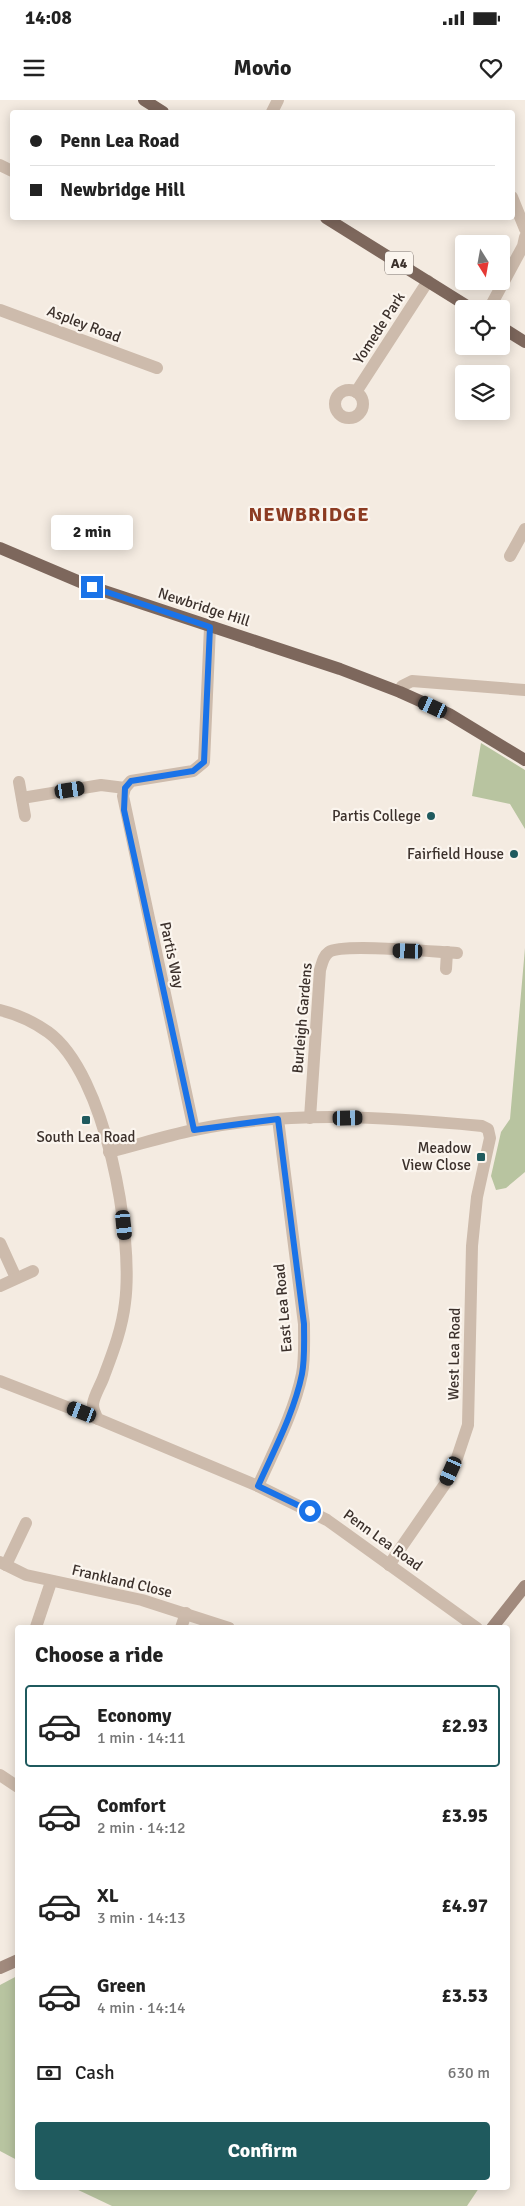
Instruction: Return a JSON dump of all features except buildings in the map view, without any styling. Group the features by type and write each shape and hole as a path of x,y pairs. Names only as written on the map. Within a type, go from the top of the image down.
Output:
{"main road":[{"path":"144,100 160,110"},
{"name":"A4","path":"329,220 458,300"},
{"path":"510,333 525,342"},
{"name":"Newbridge Hill","path":"0,548 92,587 340,669 400,692 449,714 525,760"}],"street":[{"path":"515,204 525,228"},
{"path":"493,300 523,246 525,238"},
{"name":"Yomede Park","path":"356,392 428,281"},
{"name":"Aspley Road","path":"0,310 157,368"},
{"path":"510,556 525,529"},
{"path":"22,798 101,785 125,788 131,781 193,771 204,762 210,627"},
{"path":"400,692 402,686 412,681 525,690"},
{"path":"19,782 25,816"},
{"name":"Partis Way","path":"125,788 124,810 194,1130"},
{"name":"Burleigh Gardens","path":"310,1118 320,970 324,958 329,952 350,948 452,952 446,969"},
{"path":"0,1010 14,1014 49,1033 70,1056 84,1079 109,1152 122,1207 128,1262 126,1302 120,1332 93,1403 94,1412 98,1419"},
{"name":"West Lea Road","path":"310,1118 367,1117 482,1126 488,1129 490,1138 477,1197 472,1246 468,1426 446,1484 389,1565"},
{"path":"109,1152 194,1130 278,1119 310,1118"},
{"name":"East Lea Road","path":"258,1486 296,1399 302,1372 304,1349 304,1324 278,1119"},
{"path":"0,1243 16,1278"},
{"path":"0,1286 33,1272"},
{"name":"Penn Lea Road","path":"0,1381 98,1419 258,1486 327,1520 473,1625"},
{"name":"Frankland Close","path":"26,1523 3,1564 26,1575 51,1582 118,1594 186,1613 220,1625"},
{"name":"Frankland Close","path":"37,1625 51,1582"},
{"path":"494,1625 525,1586"},
{"name":"Frankland Close","path":"182,1625 186,1613"},
{"path":"0,1775 15,1785"},
{"path":"0,1968 15,1961"}],"green space":[{"path":"481,743 525,770 525,829 510,804 472,796"},
{"path":"525,948 525,1172 506,1188 496,1190 491,1176 501,1132 510,1119"},
{"path":"15,1977 15,2159 0,2151 0,1985"},
{"path":"78,2190 478,2190 467,2206 112,2206"}],"place":[{"name":"Partis College","path":"431,816"},
{"name":"Fairfield House","path":"514,854"},
{"name":"South Lea Road","path":"86,1120"},
{"name":"Meadow View Close","path":"481,1157"}],"district":[{"name":"NEWBRIDGE","path":"309,514"}],"route":[{"path":"92,587 210,627 204,762 193,771 131,781 125,788 123,796 124,810 194,1130 278,1119 304,1324 304,1349 302,1372 296,1399 258,1486 310,1511"}]}
